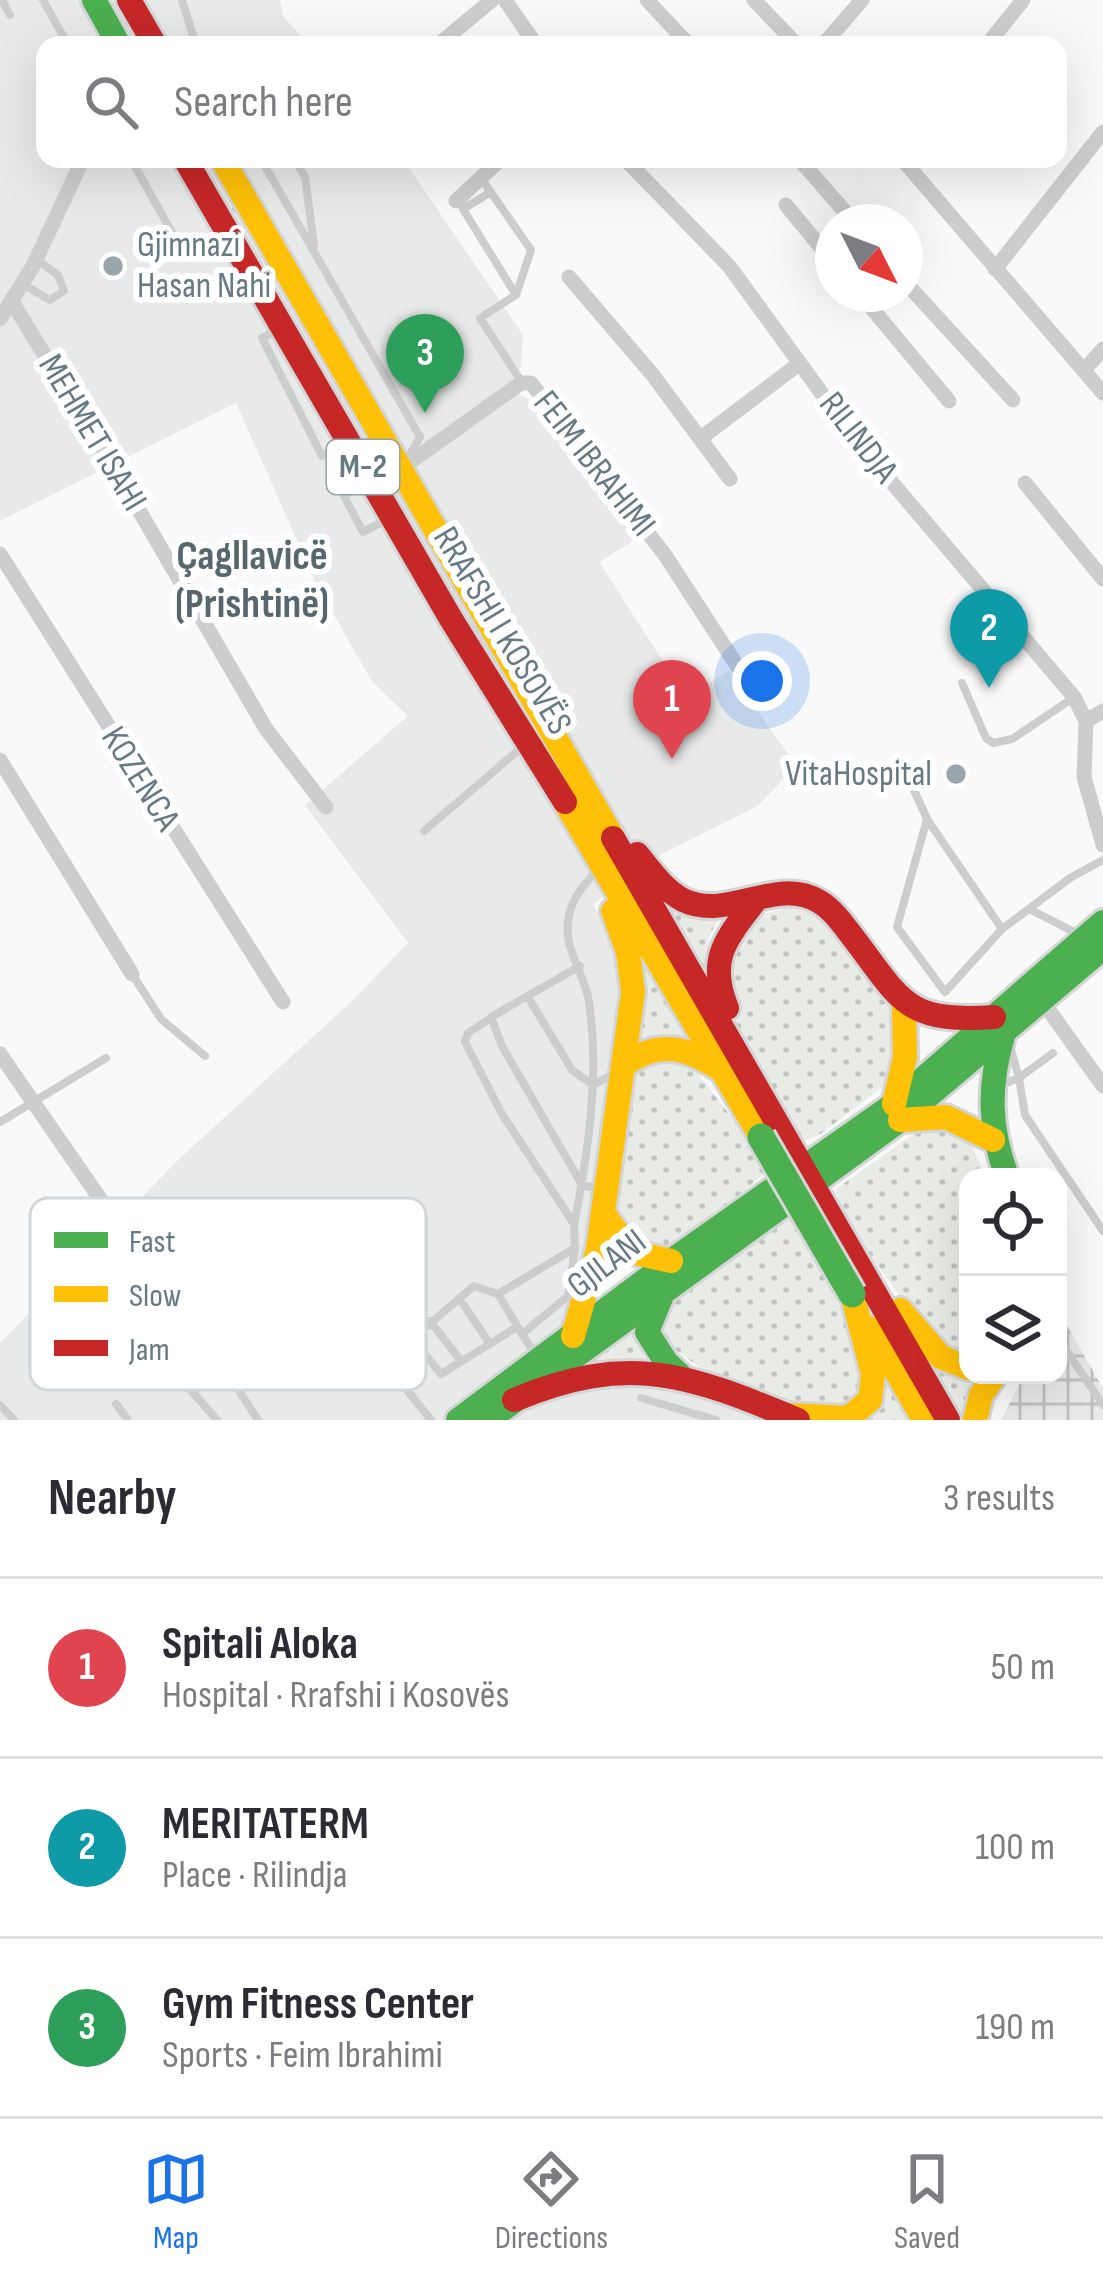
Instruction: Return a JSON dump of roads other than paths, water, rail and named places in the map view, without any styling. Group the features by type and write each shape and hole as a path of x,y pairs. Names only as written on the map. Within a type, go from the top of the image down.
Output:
{"main road":[{"path":"94,0 114,36"},
{"path":"135,1 151,36"},
{"name":"RRAFSHI I KOSOVËS","path":"190,168 544,773 728,1062"},
{"name":"RRAFSHI I KOSOVËS","path":"227,168 576,769 728,1062 760,1137 860,1289"},
{"path":"576,769 606,803 648,870 669,890 726,908 790,893 813,898 864,951 904,1005 941,1019 1001,1029 1043,1002 1097,936"},
{"path":"544,773 616,919 632,973 624,1066 598,1196 594,1273 573,1336"},
{"path":"624,1066 646,1048 664,1044 728,1062 733,1024 715,981 716,966 729,935 754,901"},
{"path":"1004,1168 993,1140 988,1085 1001,1029 1097,936"},
{"path":"904,1005 905,1057 897,1112 946,1117 993,1140"},
{"name":"GJILANI","path":"458,1420 897,1112 1001,1029"},
{"name":"M-2","path":"728,1062 806,1176 924,1420"},
{"path":"598,1196 631,1252 668,1274 647,1333 680,1375"},
{"name":"GJILANI","path":"488,1420 668,1274"},
{"path":"514,1400 568,1376 597,1370 680,1375 777,1415 848,1418 870,1400 874,1372 852,1317 860,1289 892,1298 941,1358 959,1364"},
{"name":"M-2","path":"860,1289 948,1420"},
{"path":"975,1420 989,1384"}],"street":[{"path":"449,36 492,0"},
{"path":"505,0 530,36"},
{"path":"647,0 680,36"},
{"path":"754,0 788,36"},
{"path":"832,36 862,0"},
{"path":"994,36 1023,0"},
{"path":"995,269 1103,132"},
{"path":"0,319 36,260 79,168"},
{"path":"456,202 486,185 496,168"},
{"name":"RILINDJA","path":"635,168 729,266 868,455 1074,698 1086,722"},
{"path":"807,168 838,204"},
{"path":"910,168 1103,393"},
{"path":"785,205 815,241"},
{"path":"569,277 730,479"},
{"name":"MEHMET ISAHI","path":"12,302 266,729 326,807"},
{"path":"923,302 1012,400"},
{"path":"881,312 949,401"},
{"path":"1084,370 1103,349"},
{"path":"701,438 800,363"},
{"name":"FEIM IBRAHIMI","path":"402,468 521,382 536,386 707,616 743,675"},
{"path":"1025,483 1103,579"},
{"name":"KOZENCA","path":"0,554 283,1003"},
{"path":"1103,711 1086,722 1084,777 1103,844"},
{"path":"0,760 132,974"},
{"path":"1043,1002 1103,1086"},
{"path":"0,1054 99,1198"}],"lane":[{"path":"2,0 10,15"},
{"path":"43,0 63,36"},
{"path":"182,0 193,36"},
{"path":"136,168 176,240 191,246 229,234"},
{"path":"267,168 420,437 402,468"},
{"path":"300,168 315,253"},
{"path":"516,295 463,209 486,185 531,250 516,295 480,318 521,382"},
{"path":"266,236 295,218"},
{"path":"22,284 50,300 64,291 58,275 36,260"},
{"path":"962,683 986,738 993,743 1012,739 1074,698"},
{"path":"424,830 527,743"},
{"path":"901,761 927,819 1002,929"},
{"path":"927,819 897,927 945,992 1002,929 1070,878 1103,860"},
{"path":"574,1225 598,1196 590,1005 580,966 569,948 567,927 578,891 594,874"},
{"path":"1029,909 1097,936"},
{"path":"426,1357 437,1372 520,1331 568,1296 574,1225 502,1114 465,1042 468,1033 491,1017 580,966"},
{"path":"132,974 171,1030 205,1056"},
{"path":"528,997 572,1070 593,1085"},
{"path":"491,1017 502,1046 598,1196"},
{"path":"1001,1029 1019,1078 1024,1114 1103,1231"},
{"path":"988,1085 1019,1078 1053,1053"},
{"path":"0,1122 106,1058"},
{"path":"593,1085 624,1066"},
{"path":"498,1294 575,1248"},
{"path":"426,1325 474,1286 498,1294 539,1360"},
{"path":"459,1298 490,1344"},
{"path":"430,1321 461,1361"},
{"path":"1067,1351 1103,1405"},
{"path":"700,1415 709,1385"},
{"path":"191,1390 217,1420"},
{"path":"240,1390 258,1420"},
{"path":"407,1390 431,1420"},
{"path":"641,1398 716,1420"},
{"path":"116,1404 128,1420"},
{"path":"0,1405 14,1420"}],"place":[{"name":"Gjimnazi Hasan Nahi","path":"113,266"},
{"name":"Gym Fitness Center","path":"425,413"},
{"name":"MERITATERM","path":"989,688"},
{"name":"Spitali Aloka","path":"672,759"},
{"name":"VitaHospital","path":"956,774"}],"district":[{"name":"Çagllavicë (Prishtinë)","path":"252,580"}]}
